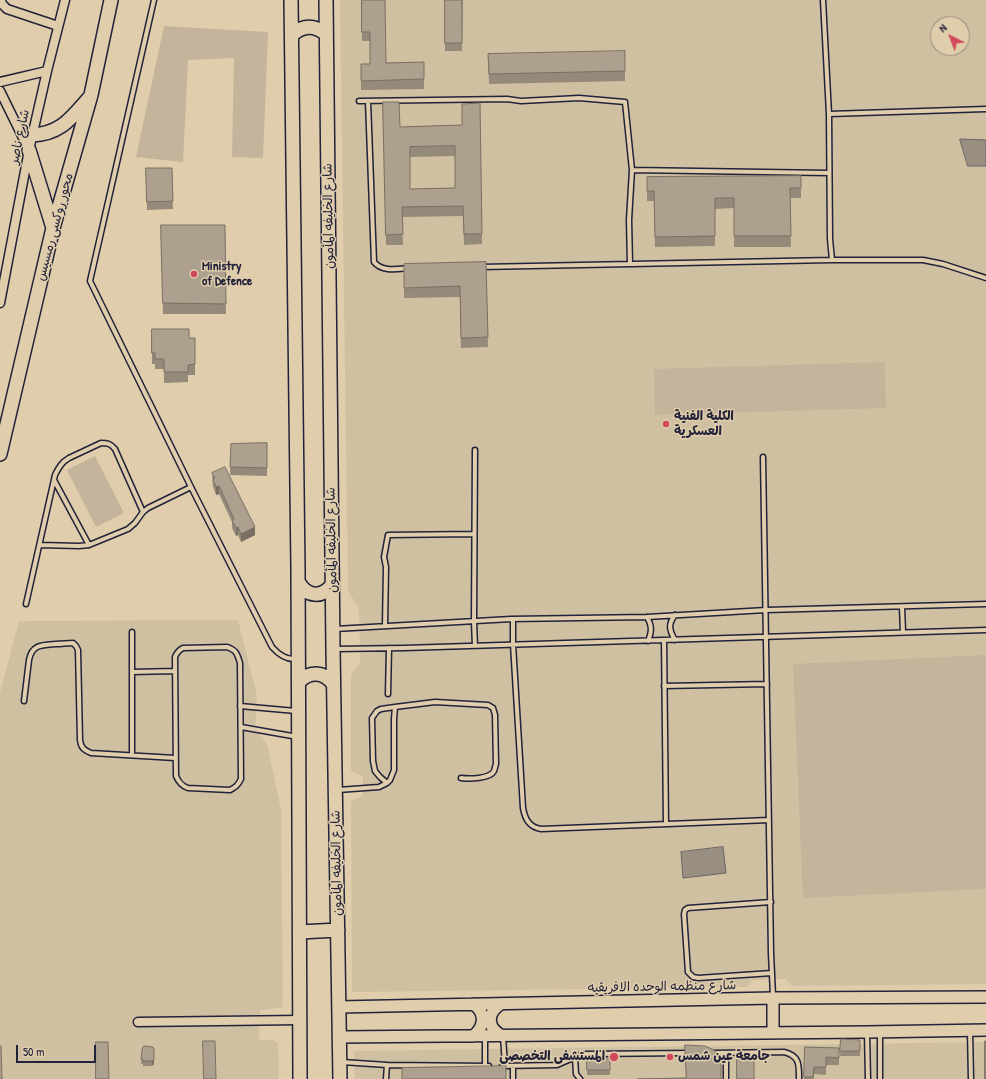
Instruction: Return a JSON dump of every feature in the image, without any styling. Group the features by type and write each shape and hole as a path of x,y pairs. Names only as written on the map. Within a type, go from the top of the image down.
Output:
{"main road":[{"name":"محور روكسى رمسيس","path":"0,454 53,228 91,95 111,0"},
{"path":"291,0 299,658 300,1079"},
{"name":"شارع الخليفه المأمون","path":"326,0 333,684 340,1079"},
{"path":"292,35 302,28 309,27 321,30 326,34"},
{"path":"32,135 42,134 67,123 91,95"},
{"path":"29,150 53,228"},
{"path":"298,583 308,593 317,594 326,592 332,585"},
{"path":"299,682 306,676 319,674 327,677 333,684"},
{"path":"300,932 338,930"}],"street":[{"path":"1,0 2,4 7,9 58,26"},
{"name":"شارع ناصر","path":"0,303 2,280 32,135 65,0"},
{"path":"0,82 47,71"},
{"path":"0,91 29,150"},
{"name":"شارع منظمه الوحده الافريقيه","path":"339,1007 773,998 986,997"},
{"path":"773,998 773,1033"},
{"path":"473,1004 480,1010 482,1018 479,1030 473,1036"},
{"path":"501,1004 494,1009 490,1022 493,1030 503,1036"},
{"path":"138,1022 300,1020"},
{"path":"340,1037 986,1030"}],"lane":[{"path":"154,0 90,281 191,487 272,647 281,656 286,658 299,658"},
{"path":"823,0 829,114 830,239 832,260"},
{"path":"359,101 507,99 521,101 579,98 625,102 632,170 629,220 630,264"},
{"path":"368,101 374,262 377,266 384,269 416,268"},
{"path":"829,114 986,109"},
{"path":"632,170 829,173"},
{"path":"479,267 832,260 923,260 943,264 986,278"},
{"path":"26,604 54,480 58,470 65,461 101,443 112,445 143,512"},
{"path":"475,450 475,646"},
{"path":"764,457 773,998"},
{"path":"54,480 89,545"},
{"path":"40,545 89,545 128,528 135,523 148,508 191,487"},
{"path":"385,626 386,566 384,556 388,535 474,534"},
{"path":"333,629 514,620 647,617 766,610 986,604"},
{"path":"902,607 903,632"},
{"path":"674,640 669,628 675,615"},
{"path":"647,617 651,626 651,634 648,641"},
{"path":"514,620 513,644 523,808 528,823 533,827 541,829 769,820"},
{"path":"333,649 986,630"},
{"path":"132,632 132,755"},
{"path":"664,640 666,824"},
{"path":"24,701 28,660 32,650 42,645 73,644 78,650 81,745 84,749 91,753 175,758"},
{"path":"227,647 234,649 238,654 240,663 241,779 235,788 230,790 188,788 182,786 178,782 176,776 175,758 175,671 176,653 184,648 227,647"},
{"path":"388,694 389,648"},
{"path":"132,672 175,671"},
{"path":"664,686 767,684"},
{"path":"387,783 375,771 373,761 372,718 377,710 434,702 488,705 493,708 495,715 496,764 494,771 484,777 470,779 461,778"},
{"path":"240,706 299,711"},
{"path":"335,790 379,787 390,780 394,770 395,707"},
{"path":"241,727 299,737"},
{"path":"771,902 688,908 685,910 684,914 688,972 694,977 698,978 772,973"},
{"path":"970,1030 971,1079"},
{"path":"867,1032 868,1079"},
{"path":"880,1032 880,1079"},
{"path":"485,1036 485,1066"},
{"path":"503,1036 505,1066"},
{"path":"498,1066 557,1065 586,1054 695,1053"},
{"path":"710,1053 789,1053 797,1060 799,1064 799,1079"},
{"path":"726,1053 726,1079"},
{"path":"575,1057 576,1074 580,1079"},
{"path":"340,1062 387,1065 492,1066"},
{"path":"386,1079 387,1065"},
{"path":"513,1066 513,1079"}],"shaded area":[{"name":"الكلية الفنية العسكرية","path":"340,0 986,0 986,984 792,986 786,979 753,980 746,987 352,992 351,801 363,795 363,776 351,771 351,675 360,662 359,608 348,591"},
{"path":"164,26 268,32 263,158 232,157 234,58 188,60 183,162 136,157"},
{"path":"960,139 986,140 986,166 968,166"},
{"path":"885,362 886,408 655,415 654,369"},
{"path":"95,456 124,513 96,527 67,470"},
{"path":"238,620 257,696 255,730 267,744 281,810 283,1007 260,1010 259,1040 273,1040 278,1043 279,1079 0,1079 0,693 19,621"},
{"path":"986,655 986,889 803,898 793,664"},
{"path":"723,847 726,873 683,878 681,852"},
{"name":"جامعة عين شمس","path":"986,1042 986,1079 355,1079 354,1051"}],"building":[{"path":"362,0 385,0 386,63 424,62 424,79 361,81 361,64 370,64 370,32 362,32"},
{"path":"445,0 462,0 462,43 445,43"},
{"path":"625,51 625,71 489,74 488,54"},
{"path":"383,102 399,102 400,127 462,125 462,104 480,103 482,234 464,234 463,206 402,207 403,234 386,235","holes":["455,146 455,188 410,189 410,147"]},
{"path":"146,168 172,168 173,201 147,202"},
{"path":"801,176 801,188 790,188 791,236 734,236 734,198 715,198 715,236 655,237 654,191 647,191 647,177"},
{"name":"Ministry of Defence","path":"161,225 225,225 226,304 163,303"},
{"path":"486,262 488,337 461,338 460,286 404,288 404,264"},
{"path":"152,329 189,329 189,338 195,338 195,364 188,365 188,372 164,372 164,359 155,359 155,353 152,353"},
{"path":"267,443 267,468 230,467 231,444"},
{"path":"225,467 255,527 241,534 238,527 236,528 232,520 234,519 219,486 216,487 213,480 215,478 212,473"},
{"path":"841,1039 860,1040 860,1051 840,1051"},
{"path":"203,1041 215,1041 216,1079 204,1079"},
{"path":"986,1041 986,1079 985,1079"},
{"path":"96,1042 108,1042 109,1079 96,1079"},
{"path":"685,1045 705,1046 714,1050 721,1063 721,1079 637,1079 686,1078"},
{"path":"1,1046 2,1079 0,1079"},
{"path":"144,1046 154,1048 154,1059 152,1061 143,1061 143,1059 141,1059"},
{"path":"805,1047 839,1048 839,1058 826,1057 826,1067 814,1067 813,1077 804,1077"},
{"path":"587,1058 610,1058 610,1070 587,1070"},
{"path":"737,1058 754,1058 754,1079 737,1079"},
{"path":"506,1066 506,1079 402,1079 402,1068"}],"place":[{"name":"Ministry of Defence","path":"194,274"},
{"name":"الكلية الفنية العسكرية","path":"666,424"},
{"name":"المستشفى التخصصى","path":"614,1057"},
{"name":"جامعة عين شمس","path":"670,1057"}]}
